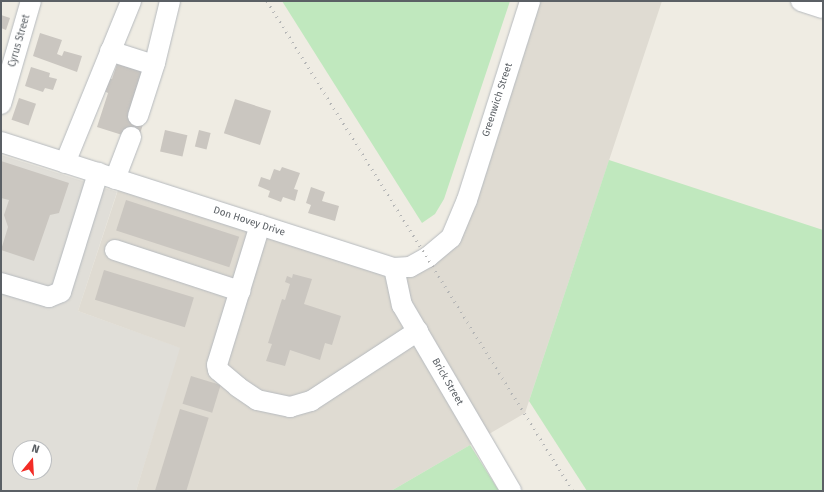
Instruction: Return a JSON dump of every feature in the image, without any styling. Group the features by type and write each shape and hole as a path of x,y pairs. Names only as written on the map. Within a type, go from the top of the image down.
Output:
{"street":[{"name":"Cyrus Street","path":"1,104 31,1"},
{"path":"65,163 131,1"},
{"path":"138,116 154,65 170,1"},
{"name":"Greenwich Street","path":"467,200 530,1"},
{"path":"801,1 823,8"},
{"path":"110,51 154,65"},
{"path":"1,283 49,297 61,292 106,176 131,137"},
{"name":"Don Hovey Drive","path":"1,142 394,268 410,267 428,257 451,238 467,200"},
{"path":"260,225 217,365 218,370 257,400 290,407 311,401 418,332"},
{"path":"115,250 240,290"},
{"name":"Brick Street","path":"394,268 402,305 511,491"}],"shaded area":[{"path":"530,1 662,1 525,413 391,491 136,491 180,348 78,311 121,181 394,268 451,238"},
{"path":"1,155 117,192 78,311 181,348 136,491 1,491"}],"green space":[{"path":"282,1 510,1 444,199 435,214 422,223"},
{"path":"609,160 823,230 823,491 587,491 529,401"},
{"path":"470,445 499,491 391,491"}],"building":[{"path":"1,15 10,18 6,30 1,28"},
{"path":"40,33 62,40 57,54 62,56 64,51 82,56 77,72 33,56"},
{"path":"117,64 142,71 145,118 138,140 97,127 108,93 104,91 108,79 112,79"},
{"path":"31,67 50,73 49,77 57,79 53,90 45,88 43,92 25,86"},
{"path":"19,98 36,104 29,126 12,120"},
{"path":"235,99 271,111 260,145 224,133"},
{"path":"165,130 187,135 182,157 160,151"},
{"path":"199,130 211,133 207,149 195,146"},
{"path":"1,161 69,183 59,213 50,215 34,261 1,250 8,227 4,215 9,200 1,198"},
{"path":"282,167 300,173 294,189 298,190 295,201 283,197 281,202 268,197 270,191 258,186 261,177 270,180 274,169 280,171"},
{"path":"311,187 325,192 322,201 339,206 335,221 308,213 311,205 306,203"},
{"path":"126,200 239,237 229,267 116,230"},
{"path":"104,270 194,297 185,327 95,300"},
{"path":"293,274 312,279 304,304 341,316 332,345 325,343 320,360 290,350 285,366 266,361 272,344 268,343 282,299 285,300 290,284 285,282 287,276 292,278"},
{"path":"191,376 221,385 212,413 183,404"},
{"path":"180,409 209,418 186,491 155,491"}],"railway":[{"path":"267,1 573,491"}]}
